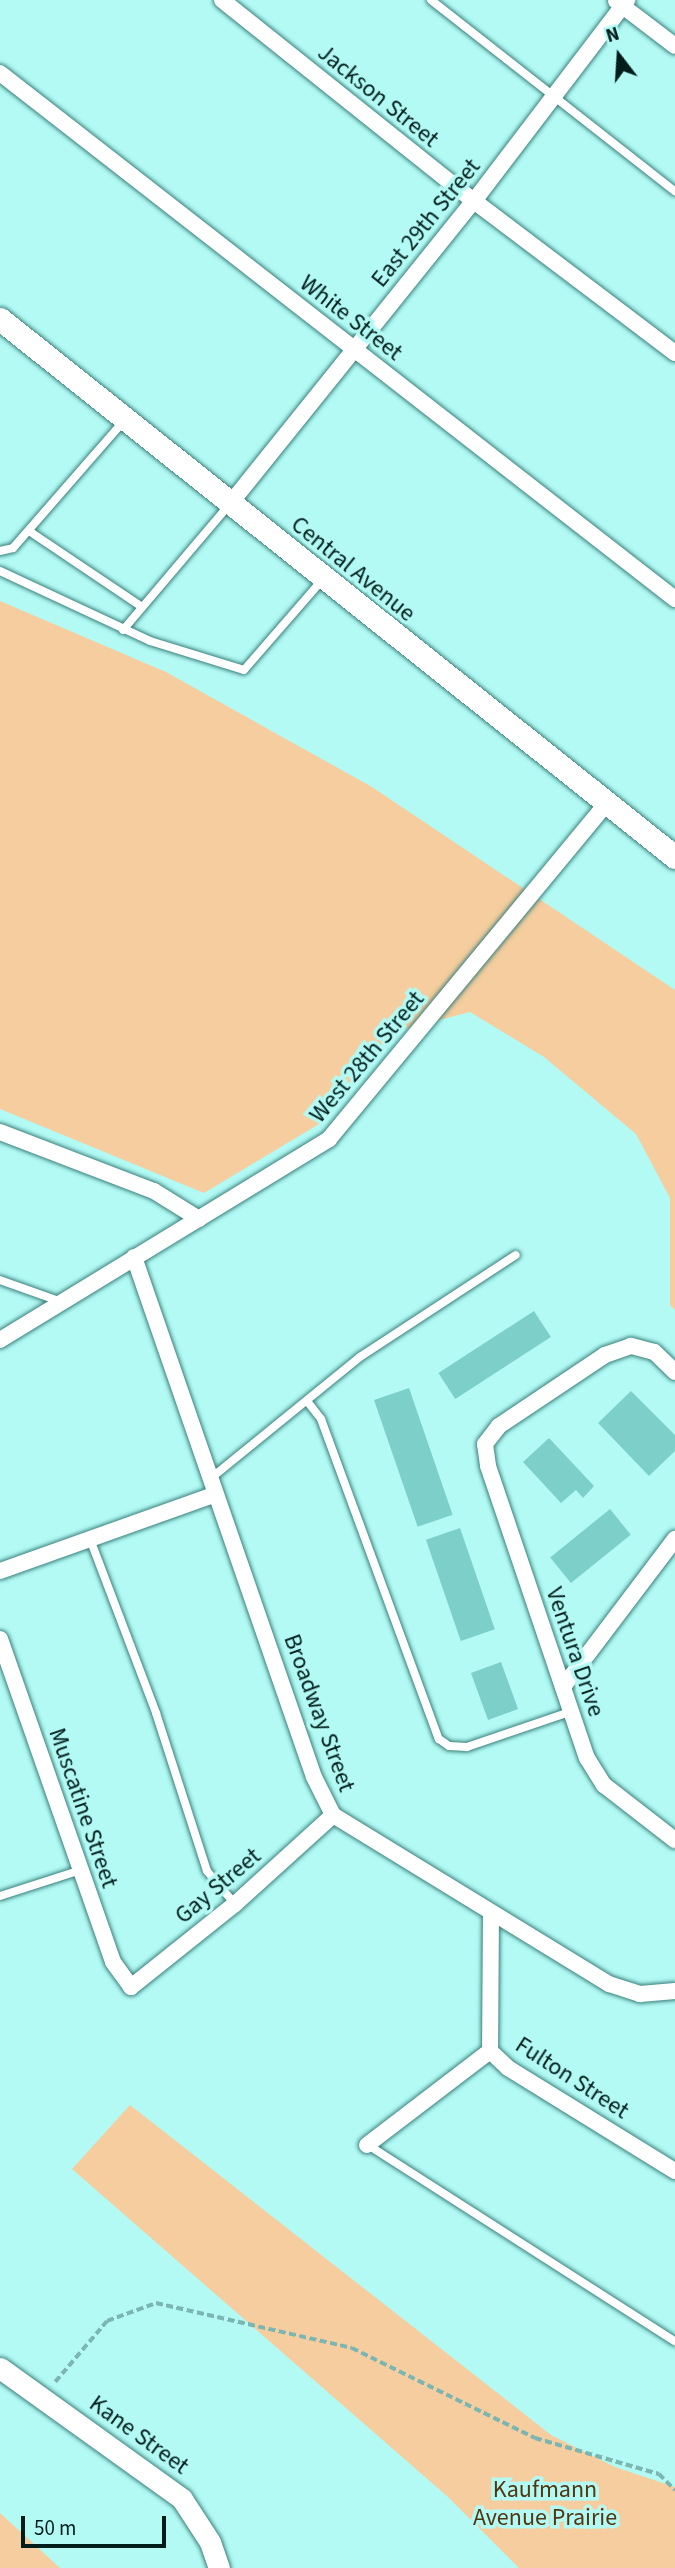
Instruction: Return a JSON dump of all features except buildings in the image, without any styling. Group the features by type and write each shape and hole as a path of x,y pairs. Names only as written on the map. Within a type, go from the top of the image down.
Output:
{"main road":[{"name":"Central Avenue","path":"0,319 605,805 675,857"}],"street":[{"name":"Jackson Street","path":"222,0 474,201 675,353"},
{"name":"East 29th Street","path":"230,504 474,201 622,2"},
{"path":"622,2 675,46"},
{"name":"White Street","path":"0,73 675,599"},
{"name":"West 28th Street","path":"0,1340 59,1301 329,1139 605,805"},
{"path":"0,1132 154,1191 199,1219"},
{"name":"Broadway Street","path":"134,1257 314,1777 333,1815 609,1984 640,1994 675,1991"},
{"name":"Ventura Drive","path":"675,1373 654,1352 631,1346 605,1355 499,1426 485,1444 488,1466 587,1758 604,1786 675,1840"},
{"path":"0,1571 90,1538 214,1486"},
{"path":"563,1687 675,1539"},
{"name":"Muscatine Street","path":"0,1639 113,1962 131,1987"},
{"name":"Gay Street","path":"131,1987 235,1904 333,1815"},
{"name":"Fulton Street","path":"491,1914 490,2051 509,2068 675,2171"},
{"path":"367,2145 490,2051"},
{"name":"Kane Street","path":"0,2368 182,2499 210,2542 219,2568"}],"lane":[{"path":"431,0 675,191"},
{"path":"0,551 13,548 125,420"},
{"path":"123,630 230,504"},
{"path":"29,531 142,607"},
{"path":"0,571 123,630 244,670 323,579"},
{"path":"214,1486 307,1401 360,1357 516,1255"},
{"path":"0,1280 59,1301"},
{"path":"307,1401 321,1419 439,1739 449,1746 467,1747 570,1712"},
{"path":"90,1538 156,1713 207,1871 235,1904"},
{"path":"0,1896 81,1870"},
{"path":"367,2145 675,2341"}],"path":[{"path":"44,2399 72,2358 107,2321 156,2303 352,2348 534,2438 659,2474 675,2490"}],"green space":[{"path":"0,601 166,672 372,787 675,990 675,1310 670,1305 670,1198 636,1134 544,1057 470,1012 397,1031 319,1124 204,1193 0,1109"},
{"name":"Kaufmann Avenue Prairie","path":"130,2105 551,2435 615,2467 675,2487 675,2568 519,2568 448,2497 72,2169"},
{"path":"0,2513 11,2523 60,2568 0,2568"}]}
